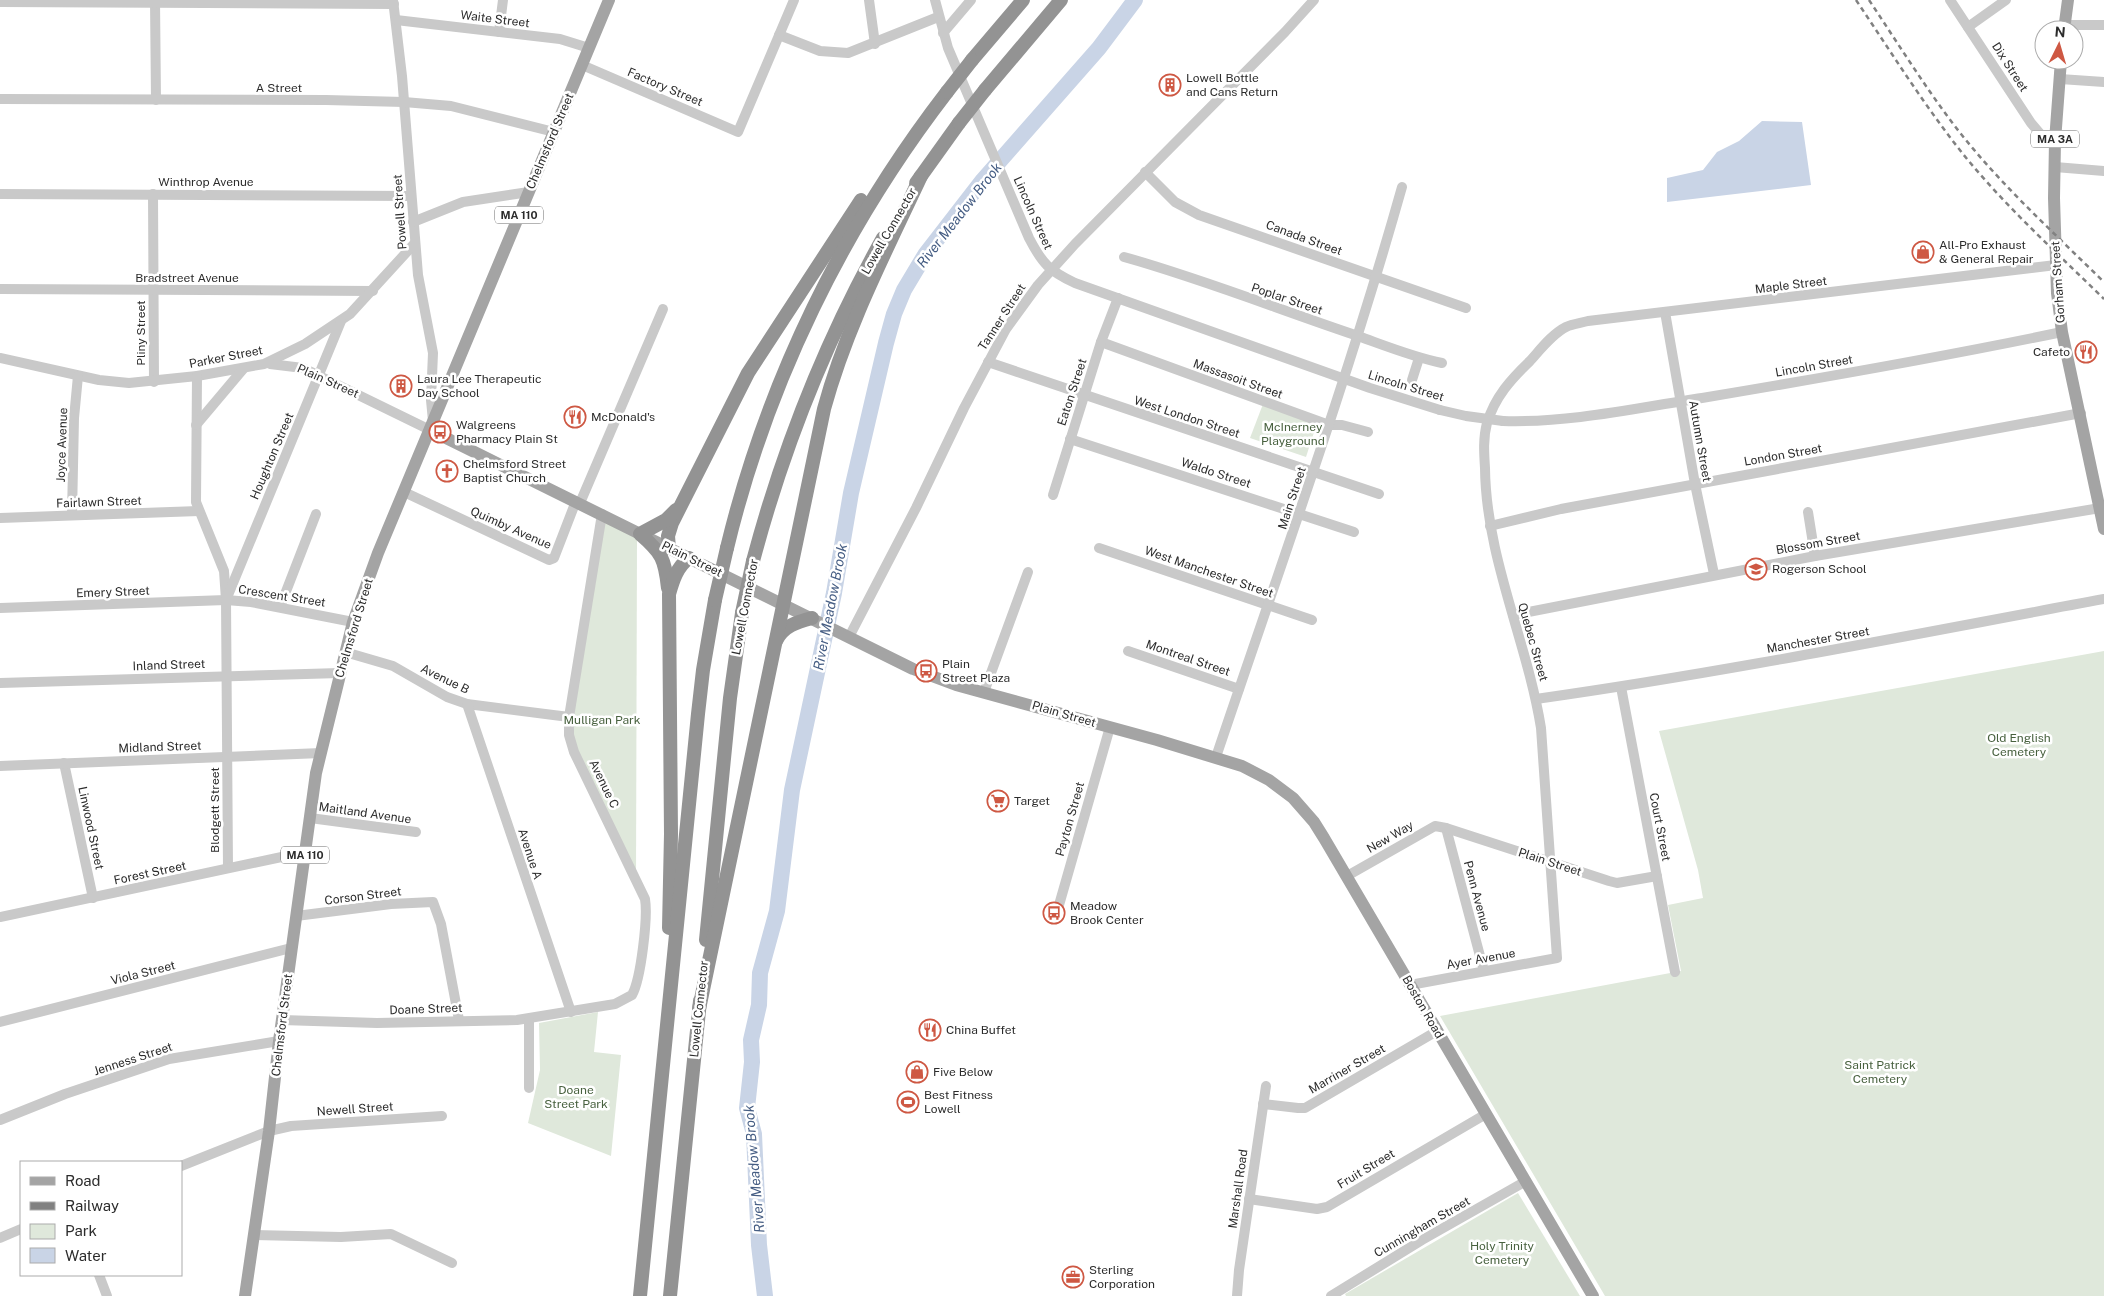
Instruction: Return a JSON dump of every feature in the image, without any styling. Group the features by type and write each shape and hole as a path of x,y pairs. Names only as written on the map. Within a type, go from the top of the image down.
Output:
{"highway":[{"path":"640,1296 703,670 715,600 740,497 784,372 841,252 866,208 946,92 1023,0"},
{"name":"Lowell Connector","path":"670,1296 730,698 742,613 753,561 784,458 814,377 854,291 883,238 921,176 959,123 1061,0"},
{"path":"669,548 669,532 680,505 758,355 874,181 896,153 918,130"},
{"path":"699,1009 819,426 836,367 855,318 921,176"},
{"path":"669,1006 668,951 671,834 669,594 666,572 660,553 640,534 666,520 680,505"},
{"path":"669,594 675,575 689,558"},
{"path":"775,642 784,629 797,622 812,618"}],"main road":[{"name":"Chelmsford Street","path":"245,1296 269,1131 279,1041 310,818 321,753 353,622 364,587 609,0"},
{"path":"2065,20 2068,0"},
{"name":"Gorham Street","path":"2060,70 2055,141 2057,293 2062,332 2081,413 2104,529"},
{"name":"Plain Street","path":"432,426 640,534 936,678 1216,757"},
{"name":"Boston Road","path":"1216,757 1242,766 1269,780 1293,798 1314,822 1593,1296"}],"street":[{"path":"499,32 503,0"},
{"path":"794,0 779,35 830,53 854,52 938,17"},
{"path":"869,0 875,44"},
{"name":"Lincoln Street","path":"935,0 943,33 1028,238 1042,263 1050,270 1075,283 1344,379 1440,410 1503,421 1535,422 1680,401 1922,360 2062,332"},
{"path":"943,33 970,0"},
{"name":"Tanner Street","path":"843,634 988,362 1016,314 1050,270 1285,32 1314,0"},
{"name":"Dix Street","path":"1950,0 2031,122 2042,136 2055,141"},
{"path":"1968,27 2006,0"},
{"path":"155,1 156,100"},
{"path":"0,2 394,2"},
{"name":"Powell Street","path":"394,2 415,243 420,288 432,353 430,400 432,426"},
{"name":"Waite Street","path":"396,20 560,39 589,48"},
{"path":"2084,26 2104,25"},
{"name":"Factory Street","path":"582,65 738,132 779,35"},
{"path":"2060,80 2104,82"},
{"name":"A Street","path":"0,99 404,102 450,106 554,132"},
{"path":"2055,167 2104,171"},
{"name":"Canada Street","path":"1145,172 1175,202 1199,215 1466,308"},
{"name":"Main Street","path":"1216,757 1314,472 1358,336 1402,187"},
{"path":"413,222 464,202 529,192"},
{"name":"Winthrop Avenue","path":"0,194 411,196"},
{"name":"Pliny Street","path":"153,194 154,382"},
{"name":"Parker Street","path":"0,358 78,376 114,382 154,382 264,364 292,352 341,321 358,307 415,243"},
{"name":"Poplar Street","path":"1124,257 1177,272 1419,358 1442,363"},
{"name":"Maple Street","path":"1539,352 1565,328 1588,321 2056,265"},
{"name":"Bradstreet Avenue","path":"0,289 373,291"},
{"name":"Eaton Street","path":"1053,495 1101,342 1118,298"},
{"path":"578,502 663,308"},
{"name":"Autumn Street","path":"1665,312 1695,484 1714,574"},
{"name":"Houghton Street","path":"226,600 320,376 341,321"},
{"name":"Massasoit Street","path":"1101,342 1329,425 1342,425 1368,432"},
{"name":"Quebec Street","path":"1539,352 1507,384 1496,402 1488,421 1484,448 1485,500 1490,526 1536,699 1545,764 1557,958"},
{"path":"1412,380 1419,358"},
{"name":"West London Street","path":"988,362 1084,396 1379,494"},
{"name":"Plain Street","path":"264,364 293,365 432,426"},
{"path":"196,425 244,368"},
{"name":"Joyce Avenue","path":"72,515 74,418 78,376"},
{"name":"Crescent Street","path":"197,376 195,492 199,511 224,571 226,600 252,602 353,622"},
{"name":"London Street","path":"1490,526 1562,509 2081,413"},
{"name":"Waldo Street","path":"1070,439 1354,532"},
{"name":"Quimby Avenue","path":"404,492 548,560 554,558 578,502"},
{"name":"Blossom Street","path":"1513,615 1714,574 2100,508"},
{"name":"Fairlawn Street","path":"0,518 199,511"},
{"path":"1808,512 1815,556"},
{"path":"280,607 316,514"},
{"name":"Avenue C","path":"571,1012 615,1004 632,995 638,981 646,906 642,890 574,752 569,735 568,718 602,514"},
{"name":"West Manchester Street","path":"1099,548 1312,620"},
{"path":"984,692 1028,572"},
{"name":"Manchester Street","path":"1536,699 1621,687 1804,655 2104,599"},
{"name":"Emery Street","path":"0,608 226,600"},
{"name":"Blodgett Street","path":"226,600 228,868"},
{"name":"Montreal Street","path":"1128,651 1240,689"},
{"name":"Avenue B","path":"345,652 394,666 447,697 467,704 568,718"},
{"name":"Inland Street","path":"0,683 340,673"},
{"name":"Court Street","path":"1621,687 1675,972"},
{"name":"Avenue A","path":"467,704 571,1012"},
{"name":"Payton Street","path":"1055,919 1110,726"},
{"name":"Midland Street","path":"0,766 321,753"},
{"name":"Linwood Street","path":"64,763 93,898"},
{"name":"Maitland Avenue","path":"310,818 416,832"},
{"name":"New Way","path":"1347,876 1432,827 1446,828"},
{"name":"Plain Street","path":"1446,828 1617,883 1657,876"},
{"name":"Penn Avenue","path":"1446,828 1484,971"},
{"name":"Forest Street","path":"0,917 305,852"},
{"name":"Corson Street","path":"296,916 391,904 433,902 441,924 459,1020"},
{"name":"Viola Street","path":"0,1022 292,948"},
{"name":"Ayer Avenue","path":"1410,985 1557,958"},
{"name":"Doane Street","path":"282,1020 377,1023 530,1019 571,1012"},
{"path":"529,1088 530,1019"},
{"name":"Marriner Street","path":"1263,1104 1305,1108 1437,1031"},
{"name":"Jenness Street","path":"0,1120 65,1094 169,1059 279,1041"},
{"name":"Marshall Road","path":"1238,1296 1239,1270 1266,1086"},
{"name":"Fruit Street","path":"1249,1200 1317,1209 1327,1207 1486,1114"},
{"name":"Newell Street","path":"182,1166 269,1131 291,1126 442,1116"},
{"name":"Cunningham Street","path":"1331,1296 1429,1236 1526,1181"},
{"path":"0,1238 20,1230"},
{"path":"254,1235 341,1237 391,1234 452,1263"},
{"path":"98,1276 107,1296"}],"green space":[{"name":"McInerney Playground","path":"1263,404 1317,423 1306,457 1250,438"},
{"name":"Mulligan Park","path":"602,514 637,538 636,879 569,735"},
{"name":"Saint Patrick Cemetery","path":"2104,651 2104,1296 1605,1296 1440,1016 1681,971 1668,905 1703,898 1698,870 1659,731"},
{"name":"Doane Street Park","path":"598,1012 594,1052 621,1055 611,1156 528,1123 540,1070 539,1023"},
{"name":"Holy Trinity Cemetery","path":"1518,1193 1580,1296 1346,1296 1345,1294"}],"water":[{"path":"1762,121 1802,122 1811,185 1667,202 1667,178 1703,170 1717,152 1739,141"}],"waterway":[{"name":"River Meadow Brook","path":"765,1296 759,1245 754,1134 747,1108 752,1062 751,1040 759,1005 760,973 777,911 792,790 834,593 851,493 894,314 904,290 925,255 983,180 1099,48 1135,0"}],"railway":[{"path":"1856,0 1921,97 1963,154 2013,210 2104,299"},
{"path":"1869,0 1965,139 2003,182 2104,282"}],"place":[{"name":"Lowell Bottle and Cans Return","path":"1170,85"},
{"name":"All-Pro Exhaust & General Repair","path":"1923,252"},
{"name":"Cafeto","path":"2086,352"},
{"name":"Laura Lee Therapeutic Day School","path":"401,386"},
{"name":"McDonald's","path":"575,417"},
{"name":"Walgreens Pharmacy Plain St","path":"440,432"},
{"name":"Chelmsford Street Baptist Church","path":"447,471"},
{"name":"Rogerson School","path":"1756,569"},
{"name":"Plain Street Plaza","path":"926,671"},
{"name":"Target","path":"998,801"},
{"name":"Meadow Brook Center","path":"1054,913"},
{"name":"China Buffet","path":"930,1030"},
{"name":"Five Below","path":"917,1072"},
{"name":"Best Fitness Lowell","path":"908,1102"},
{"name":"Sterling Corporation","path":"1073,1277"}],"park label":[{"name":"Old English Cemetery","path":"2019,745"}]}
